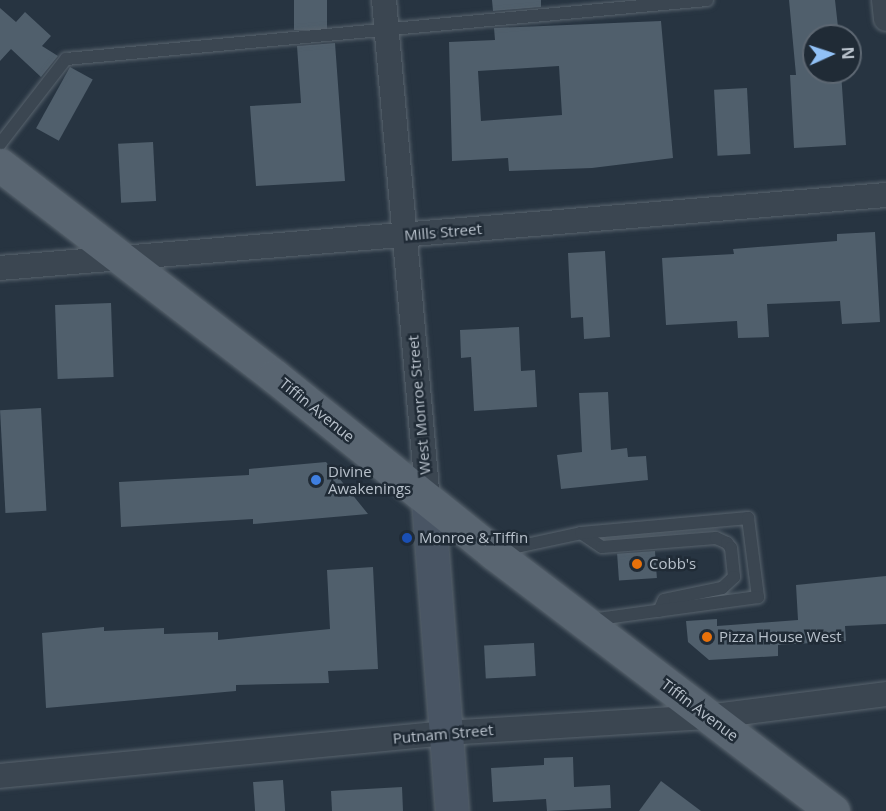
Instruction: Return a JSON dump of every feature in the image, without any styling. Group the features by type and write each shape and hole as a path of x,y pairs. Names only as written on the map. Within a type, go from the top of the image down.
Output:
{"main road":[{"name":"Tiffin Avenue","path":"0,165 274,376 494,553 833,811"},
{"name":"West Monroe Street","path":"428,501 452,811"}],"street":[{"name":"West Monroe Street","path":"384,0 428,501"},
{"path":"884,0 886,19"},
{"name":"Mills Street","path":"0,268 886,195"},
{"name":"Putnam Street","path":"0,776 446,733 707,717 886,694"}],"lane":[{"path":"0,144 66,59 387,32 707,0"},
{"path":"494,553 581,533 748,518 758,597 584,621"},
{"path":"581,533 602,547 716,538 727,543 731,548 734,577 722,588 664,600 659,611"}],"building":[{"path":"294,0 327,0 327,30 294,30"},
{"path":"492,0 541,0 541,7 493,11"},
{"path":"789,0 835,0 838,24 802,24 802,84 842,84 846,145 794,148 790,75 796,75"},
{"path":"0,8 16,22 25,12 51,36 42,46 58,56 41,77 11,49 0,61"},
{"path":"661,21 673,158 592,168 509,171 508,158 452,161 449,42 495,40 494,28","holes":["559,66 562,115 481,121 478,71"]},
{"path":"335,43 345,181 256,186 250,106 301,103 297,46"},
{"path":"70,67 93,80 59,141 36,128"},
{"path":"747,88 750,154 717,156 714,90"},
{"path":"153,142 156,201 121,203 118,144"},
{"path":"875,232 880,322 842,324 840,301 767,304 769,337 738,338 737,321 666,325 662,258 734,254 733,249 837,241 837,234"},
{"path":"605,251 610,337 584,339 583,317 571,318 568,253"},
{"path":"111,303 114,377 58,379 55,305"},
{"path":"519,327 521,371 535,370 537,407 474,411 471,357 461,358 460,330"},
{"path":"608,392 611,450 627,448 628,457 646,456 648,480 561,489 557,455 582,452 579,393"},
{"path":"41,408 46,511 5,513 0,410"},
{"path":"326,462 368,514 253,524 253,519 121,527 119,482 249,475 249,469"},
{"name":"Cobb's","path":"655,551 657,578 619,581 617,554"},
{"path":"373,567 378,669 328,671 329,683 236,685 236,691 46,708 42,633 104,627 104,631 164,628 164,634 218,632 218,640 330,629 327,570"},
{"path":"886,576 886,624 845,626 846,641 778,645 778,656 709,660 688,642 686,621 717,619 717,626 798,620 796,585"},
{"path":"534,643 536,676 486,679 484,646"},
{"path":"573,757 574,787 610,785 611,808 547,811 546,799 493,802 491,768 544,765 544,758"},
{"path":"283,780 285,811 255,811 253,782"},
{"path":"661,781 701,811 639,811"},
{"path":"402,787 403,811 332,811 331,791"}],"place":[{"name":"Divine Awakenings","path":"316,480"},
{"name":"Monroe & Tiffin","path":"407,538"},
{"name":"Cobb's","path":"637,564"},
{"name":"Pizza House West","path":"707,637"}]}
